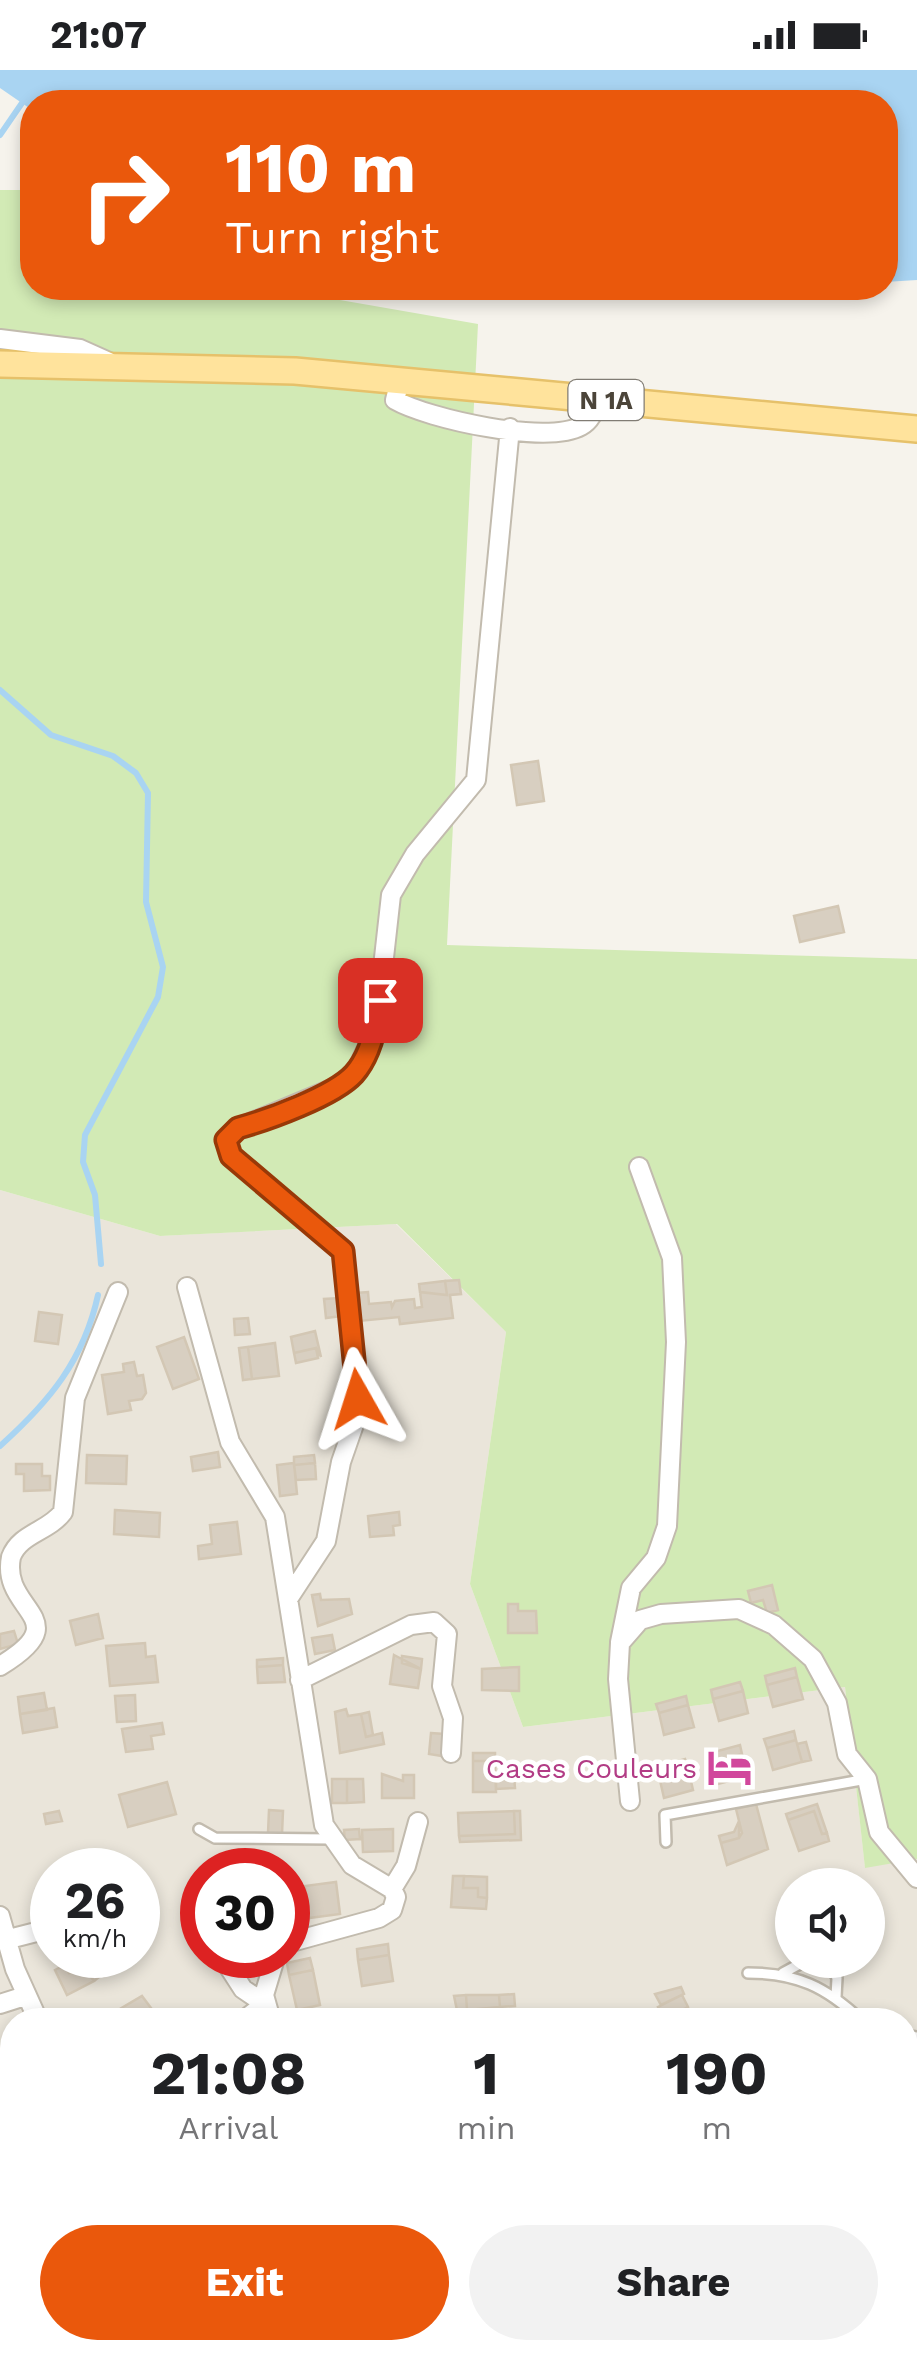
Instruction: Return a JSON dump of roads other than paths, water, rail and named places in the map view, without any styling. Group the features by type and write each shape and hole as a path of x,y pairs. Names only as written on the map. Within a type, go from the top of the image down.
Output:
{"main road":[{"name":"N 1A","path":"0,364 295,371 917,430"}],"street":[{"path":"0,339 80,349 114,365"},
{"path":"400,380 395,400 412,410 533,432 578,428 591,419 598,399"},
{"path":"288,1600 326,1542 341,1462 358,1413 343,1251 231,1156 226,1140 238,1128 339,1086 354,1074 376,1029 390,895 414,854 476,780 510,428"},
{"path":"630,1801 618,1679 620,1643 631,1588 656,1558 667,1526 676,1342 672,1258 639,1167"},
{"path":"187,1287 230,1442 275,1518 320,1811 331,1840 352,1865 392,1889 396,1901 388,1914 310,1937"},
{"path":"0,1666 24,1651 34,1636 32,1617 12,1593 7,1568 20,1540 46,1528 63,1512 75,1398 118,1292"},
{"path":"620,1643 640,1620 721,1608 756,1615 794,1639 814,1659 838,1703 847,1754 867,1779 879,1832 917,1878"},
{"path":"300,1680 411,1625 434,1622 446,1634 442,1686 453,1718 452,1753"},
{"path":"392,1889 406,1866 418,1822"},
{"path":"0,1916 32,2008"},
{"path":"6,1940 30,1934"},
{"path":"236,1978 264,2008"},
{"path":"269,2008 273,1978"},
{"path":"0,2004 25,1996"}],"lane":[{"path":"666,1842 664,1814 867,1779"},
{"path":"199,1829 215,1838 331,1840"},
{"path":"748,1972 775,1973"},
{"path":"794,1978 836,1997 848,2008"},
{"path":"836,1997 837,1978"}],"water":[{"path":"0,70 917,70 917,280 898,281 898,90 20,90 20,102 0,88"}],"waterway":[{"path":"0,135 20,106"},
{"path":"0,690 51,735 113,756 136,773 148,793 146,902 163,967 158,997 85,1135 83,1162 95,1195 101,1264"},
{"path":"0,1446 49,1396 74,1360 98,1295"}],"place":[{"name":"Cases Couleurs","path":"730,1768"}]}
